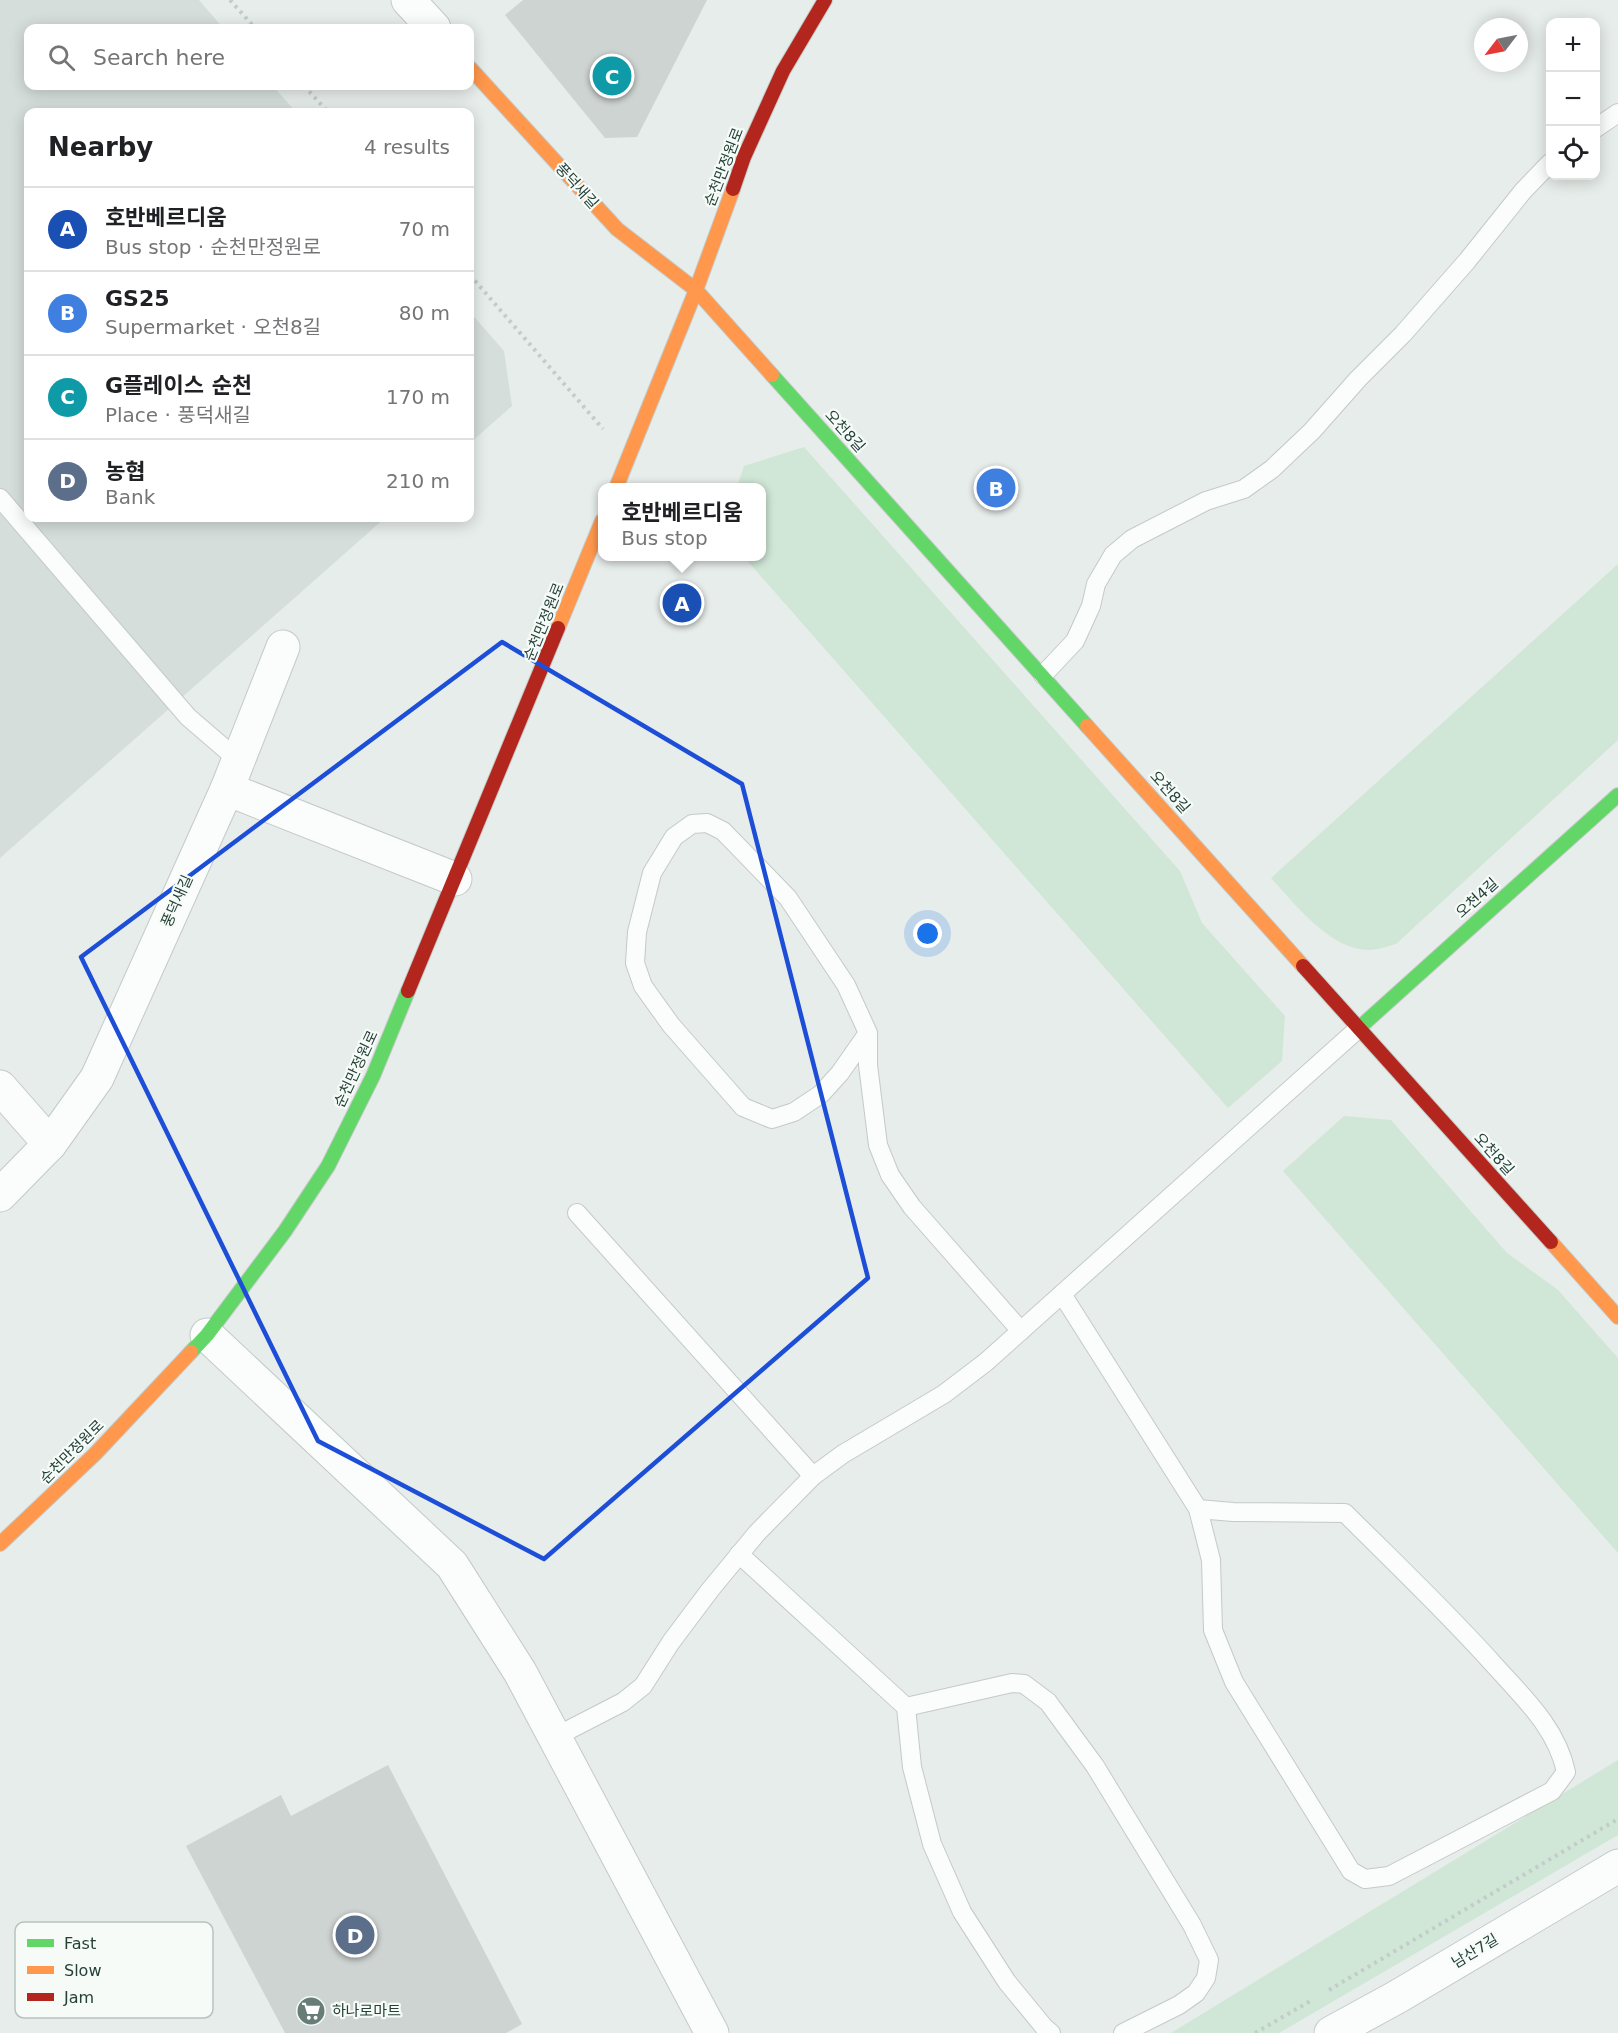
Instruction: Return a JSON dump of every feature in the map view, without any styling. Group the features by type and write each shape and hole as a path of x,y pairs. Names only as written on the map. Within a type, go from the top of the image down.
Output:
{"street":[{"path":"408,0 430,24"},
{"name":"순천만정원로","path":"618,483 696,290 744,158 783,71 825,0"},
{"name":"풍덕새길","path":"474,72 617,229 696,290"},
{"name":"오천8길","path":"696,290 1618,1317"},
{"name":"순천만정원로","path":"0,1544 95,1454 207,1335 285,1231 328,1166 373,1076 598,533"},
{"name":"풍덕새길","path":"0,1195 50,1144 97,1078 232,775 283,647"},
{"path":"232,775 455,879"},
{"name":"오천4길","path":"1359,1028 1618,795"},
{"path":"0,1087 50,1144"},
{"path":"207,1335 453,1564 520,1672 712,2033"},
{"name":"남산7길","path":"1331,2033 1618,1866"}],"lane":[{"path":"1599,126 1618,113"},
{"path":"1043,675 1075,641 1091,606 1096,584 1113,555 1132,538 1206,501 1244,489 1272,470 1403,334 1467,261 1523,191 1546,168"},
{"path":"0,498 188,717 232,775"},
{"path":"868,1033 840,1073 821,1094 794,1112 772,1119 743,1107 671,1025 643,986 635,963 638,932 652,873 674,837 692,824 707,823 723,831 788,898 846,985 868,1033 868,1065 878,1145 890,1176 912,1207 1021,1330"},
{"path":"555,1737 623,1702 644,1686 671,1642 710,1590 765,1524 813,1476 871,1436 944,1394 986,1362 1359,1028"},
{"path":"577,1213 813,1476"},
{"path":"1062,1294 1197,1509 1210,1560 1213,1630 1234,1682 1351,1871 1365,1878 1389,1876 1552,1791 1566,1772 1562,1753 1539,1715 1467,1634 1345,1513 1233,1512 1197,1509"},
{"path":"740,1554 906,1707 912,1767 929,1833 962,1912 1007,1982 1051,2033"},
{"path":"906,1707 1012,1683 1024,1684 1048,1702 1095,1766 1192,1926 1209,1960 1206,1978 1196,1993 1179,2006 1123,2033"}],"path":[{"path":"230,0 251,24"},
{"path":"308,90 324,108"},
{"path":"474,280 628,458"},
{"path":"1327,1991 1618,1819"},
{"path":"1255,2033 1317,1997"}],"highlighted area":[{"path":"502,642 742,784 868,1278 544,1559 318,1441 81,957"}],"shaded area":[{"path":"0,0 199,0 220,24 24,24 24,90 277,90 292,108 24,108 24,522 380,522 0,858"},
{"path":"474,317 504,351 512,406 474,439"}],"green space":[{"path":"804,447 1180,871 1202,923 1285,1016 1282,1061 1228,1108 748,561 766,561 766,483 738,483 744,466"},
{"path":"1618,564 1618,740 1396,944 1372,950 1355,948 1327,934 1314,924 1271,878"},
{"path":"1344,1116 1391,1120 1507,1253 1558,1290 1618,1358 1618,1553 1283,1171"},
{"path":"1618,1760 1618,1835 1279,2033 1171,2033"}],"building":[{"path":"523,0 707,0 637,137 605,138 505,15"},
{"path":"388,1765 522,2024 506,2033 285,2033 186,1846 281,1795 291,1816"}],"traffic: fast":[{"path":"772,375 1087,726"},
{"path":"1359,1028 1618,795"},
{"path":"191,1352 207,1335 285,1231 328,1166 373,1076 408,991"}],"traffic: slow":[{"path":"474,72 617,229 696,290 772,375"},
{"path":"618,483 696,290 733,189"},
{"path":"558,628 598,531"},
{"path":"1087,726 1303,966"},
{"path":"1551,1242 1618,1317"},
{"path":"0,1544 95,1454 191,1352"}],"traffic: jam":[{"path":"733,189 744,157 783,71 825,0"},
{"path":"408,991 558,628"},
{"path":"1303,966 1551,1242"}],"place":[{"name":"G플레이스 순천","path":"612,76"},
{"name":"GS25","path":"996,488"},
{"name":"호반베르디움","path":"682,603"},
{"name":"농협","path":"355,1935"},
{"name":"하나로마트","path":"311,2011"}]}
